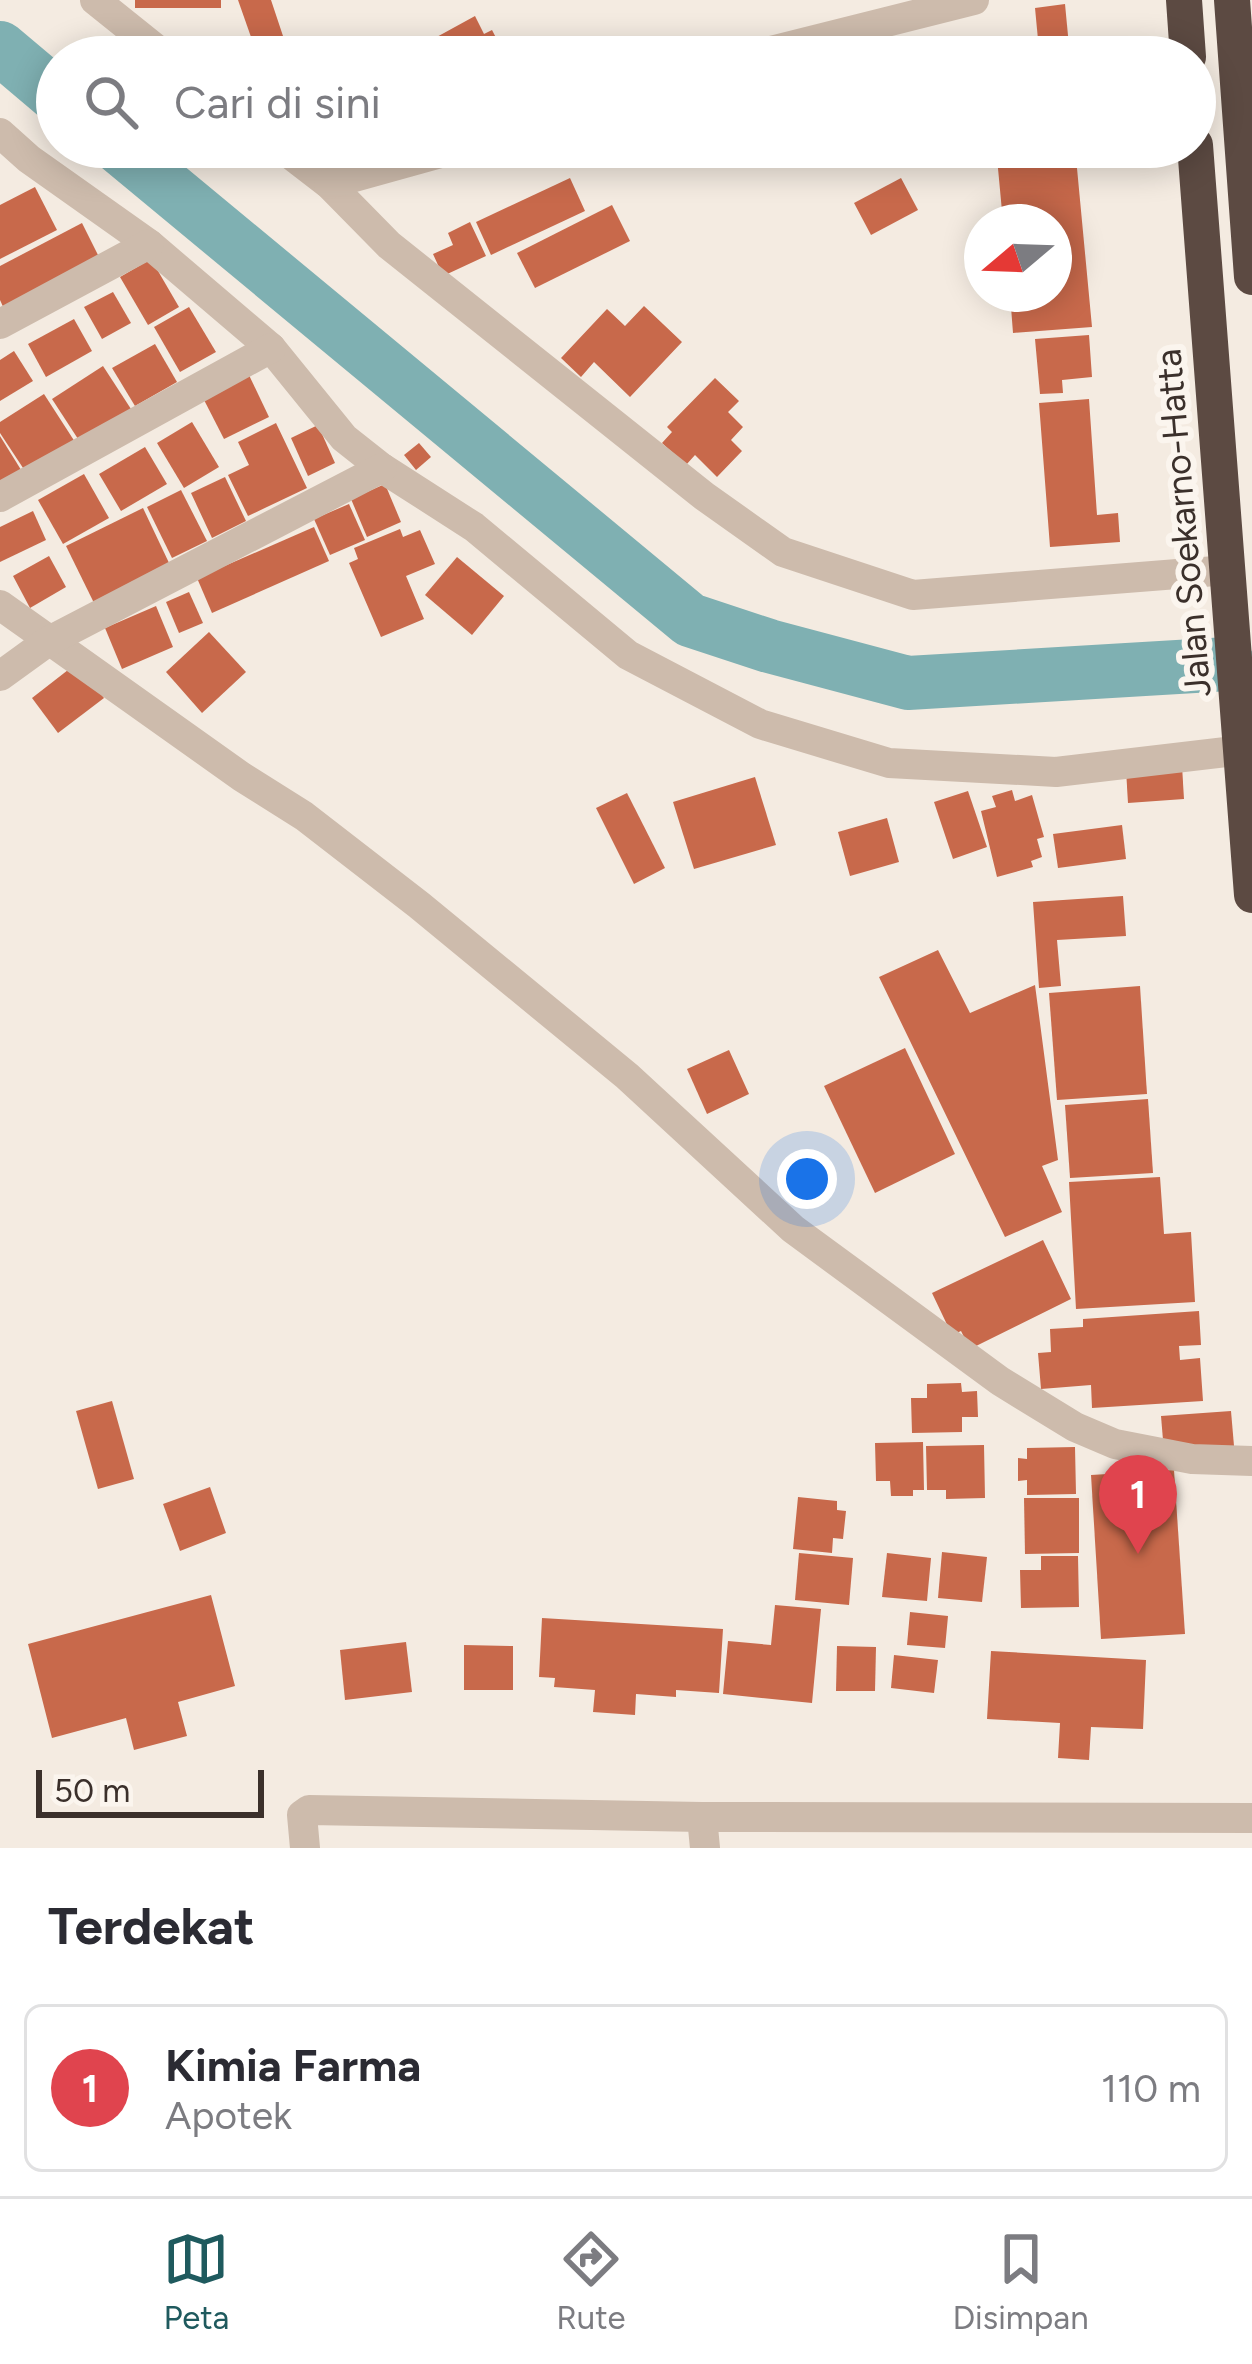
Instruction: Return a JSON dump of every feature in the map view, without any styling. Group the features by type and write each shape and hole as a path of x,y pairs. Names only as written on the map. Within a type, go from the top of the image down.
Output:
{"highway":[{"path":"1184,0 1187,36"},
{"path":"1232,0 1251,255"},
{"name":"Jalan Soekarno-Hatta","path":"1197,168 1252,895"}],"street":[{"path":"95,0 140,36"},
{"path":"831,36 974,0"},
{"path":"0,133 36,164"},
{"path":"0,174 29,159"},
{"path":"42,168 149,244 271,348 344,438 474,527 628,655 760,724 889,763 1056,772 1244,750"},
{"path":"308,168 388,245 704,496 783,552 913,595 1228,570"},
{"path":"329,184 387,168"},
{"path":"0,324 149,244"},
{"path":"0,497 271,348"},
{"path":"0,676 47,641 382,467"},
{"path":"0,604 242,778 304,816 419,905 627,1076 793,1229 1000,1381 1075,1427 1115,1444 1192,1460 1252,1461"},
{"path":"305,1848 302,1815 309,1810 704,1833 1252,1818"}],"building":[{"path":"135,0 221,0 221,8 135,8"},
{"path":"238,0 271,0 283,36 251,36"},
{"path":"1065,4 1068,36 1038,36 1035,8"},
{"path":"475,16 484,34 492,30 495,36 439,36"},
{"path":"998,168 1077,168 1092,327 1013,333 1011,312 1072,312 1072,204 1001,204"},
{"path":"570,178 585,211 491,255 476,222"},
{"path":"901,178 918,210 871,235 854,203"},
{"path":"35,187 57,230 0,259 0,205"},
{"path":"612,205 630,241 535,288 517,253"},
{"path":"470,222 486,256 443,276 433,254 453,245 448,233"},
{"path":"82,223 101,261 5,311 0,300 0,266"},
{"path":"151,259 179,307 148,325 120,277"},
{"path":"113,292 131,323 102,339 84,307"},
{"path":"644,306 682,342 630,397 594,362 581,377 561,358 607,309 625,326"},
{"path":"189,307 216,352 180,372 154,327"},
{"path":"74,319 92,351 46,377 28,344"},
{"path":"1089,335 1092,377 1062,380 1063,393 1040,394 1035,339"},
{"path":"155,344 177,382 135,406 112,368"},
{"path":"14,351 33,381 0,401 0,360"},
{"path":"103,366 131,409 80,442 52,399"},
{"path":"248,373 269,417 224,439 202,396"},
{"path":"715,378 739,401 728,412 743,427 731,440 742,451 717,477 695,455 686,465 662,443 672,432 667,427"},
{"path":"44,394 75,442 27,474 0,433 0,422"},
{"path":"1089,399 1097,515 1118,513 1120,542 1050,547 1039,403"},
{"path":"192,422 219,467 184,488 157,443"},
{"path":"276,423 307,488 248,516 228,475 249,465 238,442"},
{"path":"318,425 335,463 308,476 291,438"},
{"path":"0,436 23,473 0,487"},
{"path":"419,443 431,457 416,470 404,455"},
{"path":"145,447 167,484 121,511 99,474"},
{"path":"84,474 109,518 63,544 38,500"},
{"path":"225,477 246,521 212,538 191,493"},
{"path":"385,484 401,522 367,537 351,499"},
{"path":"181,490 207,541 172,558 147,507"},
{"path":"349,504 365,540 330,555 314,519"},
{"path":"143,508 170,565 94,603 66,546"},
{"path":"33,511 46,540 0,562 0,527"},
{"path":"314,527 329,561 212,613 197,578"},
{"path":"400,529 403,537 420,530 435,564 406,576 424,619 381,637 349,563 358,559 354,548"},
{"path":"49,556 66,587 30,608 13,576"},
{"path":"457,557 504,596 472,635 425,595"},
{"path":"189,592 203,623 179,633 166,602"},
{"path":"156,606 173,647 122,669 105,628"},
{"path":"209,632 246,672 202,713 166,672"},
{"path":"77,663 104,698 58,733 32,698"},
{"path":"1182,766 1184,799 1128,803 1126,770"},
{"path":"755,777 776,845 694,869 673,802"},
{"path":"1012,790 1015,801 1032,795 1044,837 1037,839 1042,857 1031,861 1033,867 997,877 981,811 996,807 992,796"},
{"path":"968,791 987,847 953,859 934,802"},
{"path":"627,793 665,868 634,884 596,808"},
{"path":"887,818 899,862 850,876 838,832"},
{"path":"1122,825 1126,859 1058,868 1053,834"},
{"path":"1123,896 1126,936 1057,940 1061,986 1039,988 1033,902"},
{"path":"938,950 970,1013 1035,985 1058,1160 1042,1166 1062,1212 1005,1237 879,977"},
{"path":"1140,986 1147,1094 1057,1100 1049,993"},
{"path":"905,1048 955,1154 875,1193 824,1086"},
{"path":"729,1050 749,1094 707,1114 687,1069"},
{"path":"1148,1099 1153,1173 1070,1178 1065,1105"},
{"path":"1160,1177 1164,1234 1191,1232 1195,1302 1076,1309 1069,1182"},
{"path":"1043,1240 1071,1299 970,1349 961,1331 952,1335 932,1293"},
{"path":"1199,1311 1201,1345 1179,1346 1180,1360 1200,1358 1203,1401 1092,1408 1091,1385 1041,1389 1038,1353 1051,1352 1050,1329 1083,1327 1083,1319"},
{"path":"961,1383 962,1392 977,1391 978,1417 962,1417 962,1432 912,1433 911,1398 927,1398 927,1384"},
{"path":"112,1401 134,1479 98,1489 76,1411"},
{"path":"1231,1411 1234,1446 1164,1452 1161,1416"},
{"path":"923,1442 924,1490 913,1490 913,1496 891,1496 890,1481 876,1481 875,1443"},
{"path":"984,1445 985,1498 946,1499 946,1490 927,1490 926,1446"},
{"path":"1075,1447 1076,1494 1027,1495 1027,1480 1018,1481 1018,1458 1027,1459 1027,1448"},
{"path":"1174,1470 1185,1634 1101,1639 1091,1475"},
{"path":"210,1487 226,1533 180,1551 163,1504"},
{"path":"798,1497 837,1501 837,1510 846,1511 843,1539 833,1538 832,1553 793,1549"},
{"path":"1024,1498 1079,1498 1079,1553 1025,1554"},
{"path":"942,1552 987,1557 982,1602 938,1598"},
{"path":"799,1553 853,1558 849,1605 795,1600"},
{"path":"887,1553 931,1558 927,1601 882,1597"},
{"path":"1041,1556 1078,1556 1079,1607 1021,1608 1020,1570 1041,1570"},
{"path":"211,1595 235,1686 178,1702 187,1736 134,1750 126,1718 52,1738 28,1644"},
{"path":"775,1605 821,1609 812,1703 723,1694 728,1641 771,1645"},
{"path":"910,1612 948,1616 945,1648 907,1645"},
{"path":"542,1618 723,1629 719,1693 636,1694 635,1715 593,1712 595,1690 554,1687 555,1678 539,1677"},
{"path":"406,1642 412,1692 345,1700 340,1650"},
{"path":"464,1645 513,1646 513,1690 464,1690"},
{"path":"837,1646 876,1647 875,1691 836,1691"},
{"path":"991,1651 1146,1660 1143,1729 1091,1727 1089,1760 1058,1758 1060,1723 987,1719"},
{"path":"894,1655 938,1660 934,1693 891,1688"}],"waterway":[{"path":"0,48 36,78"},
{"path":"144,168 690,620 908,683 1228,664"}],"place":[{"name":"Kimia Farma","path":"1138,1554"}]}
